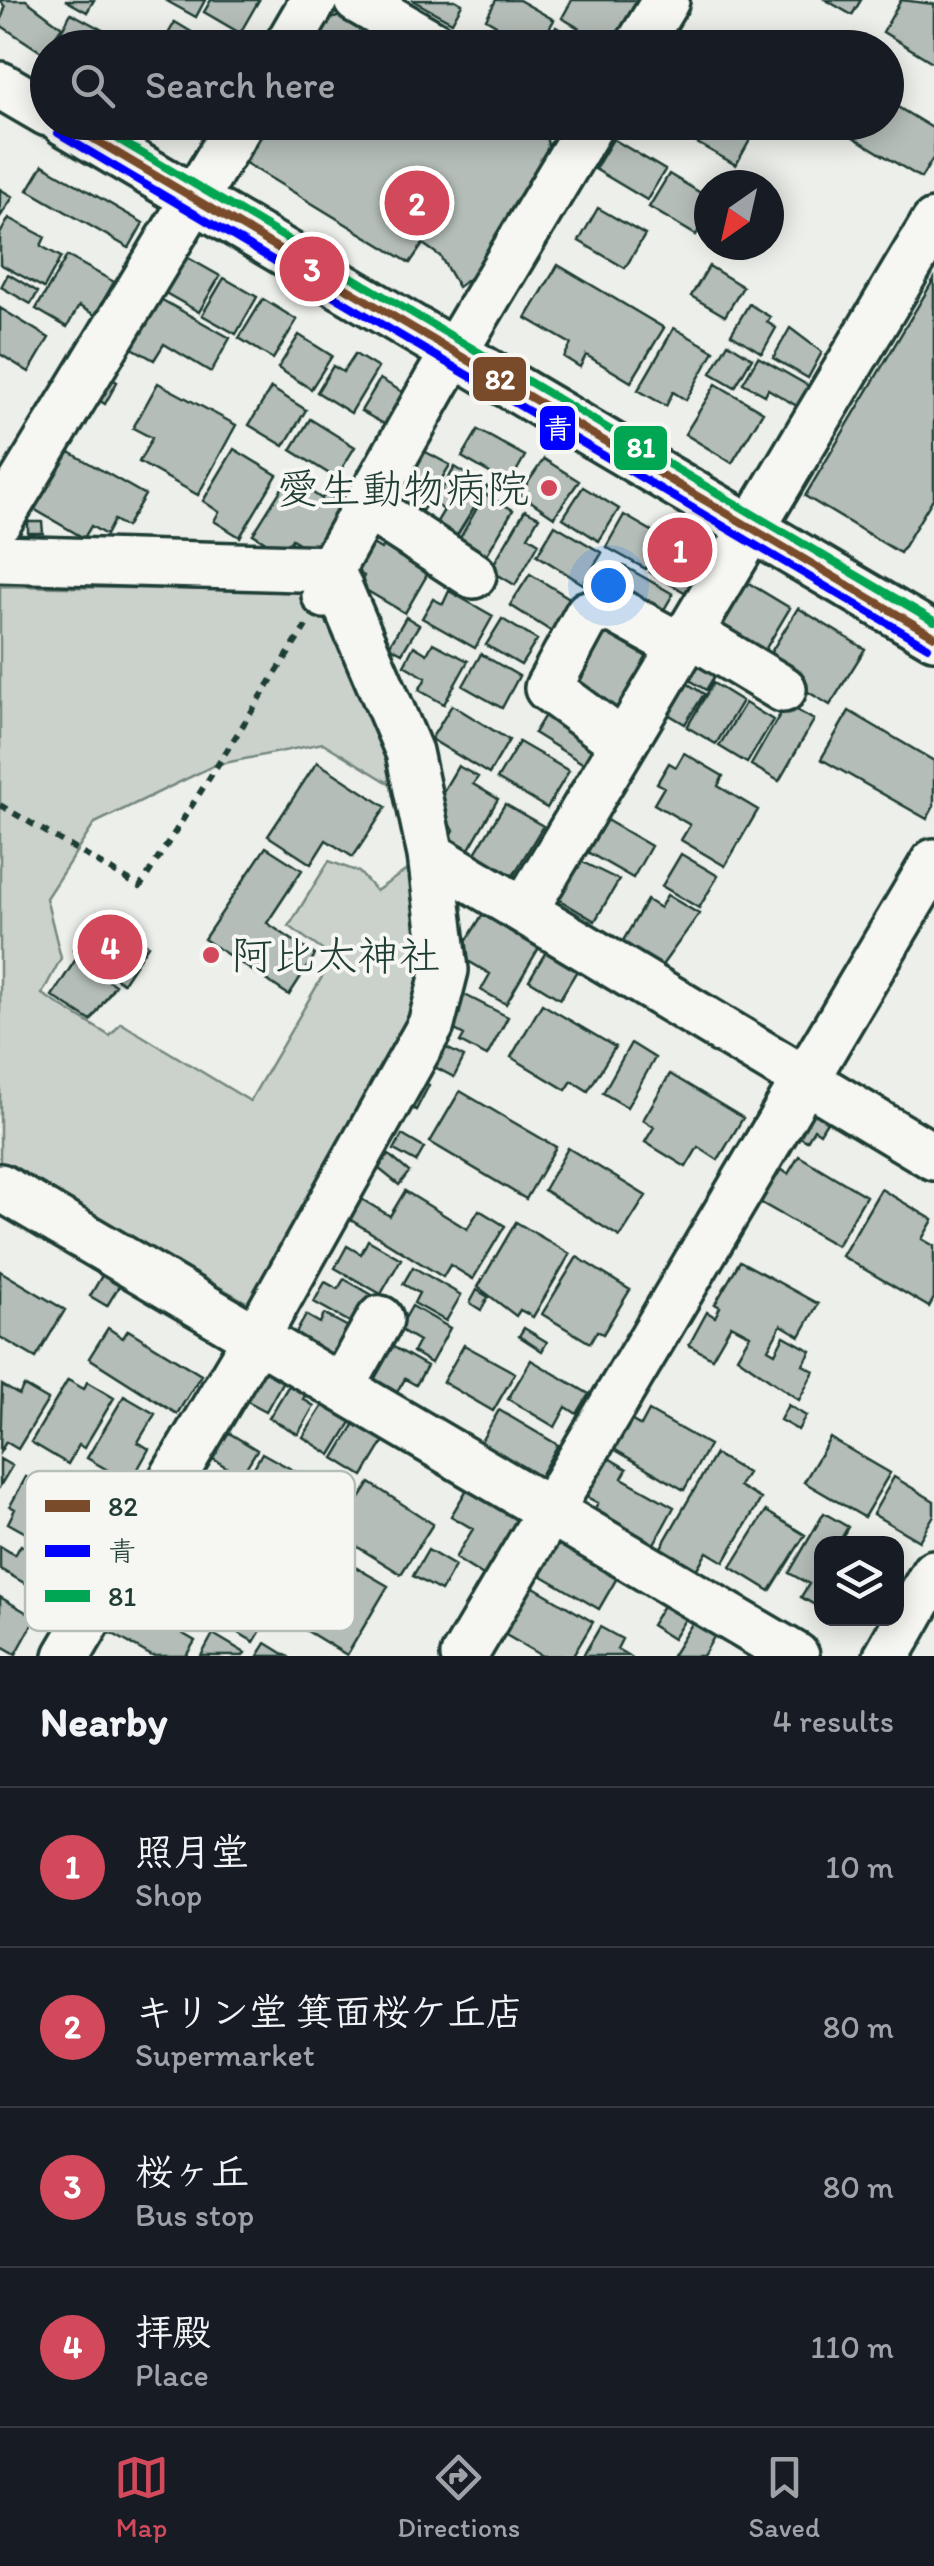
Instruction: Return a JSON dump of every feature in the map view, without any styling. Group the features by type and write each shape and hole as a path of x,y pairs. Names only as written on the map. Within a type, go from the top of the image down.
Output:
{"street":[{"path":"296,30 314,0"},
{"path":"357,0 409,30"},
{"path":"648,30 666,0"},
{"path":"0,85 30,102"},
{"path":"94,140 934,636"},
{"path":"0,519 230,140"},
{"path":"322,594 367,506 575,140"},
{"path":"524,909 934,223"},
{"path":"367,506 474,575"},
{"path":"0,560 322,594"},
{"path":"177,1471 431,1025 445,970 431,854 409,752 322,594"},
{"path":"623,742 548,688 588,614 611,608 684,639 783,690"},
{"path":"431,854 934,1156"},
{"path":"464,1656 934,862"},
{"path":"3,1195 256,1338 796,1656"},
{"path":"340,1388 380,1319"},
{"path":"887,1656 934,1573"},
{"path":"67,1656 82,1631"}],"path":[{"path":"0,804 140,887 322,594"}],"shaded area":[{"name":"阿比太神社","path":"0,586 307,591 335,610 397,788 323,743 215,765 95,823 46,898 61,958 42,994 110,1036 121,1023 250,1101 333,958 289,926 329,861 359,872 376,891 411,867 421,921 424,989 248,1303 0,1163"}],"building":[{"path":"0,0 26,0 62,27 30,30 30,45 0,25 5,7"},
{"path":"65,0 94,0 87,12"},
{"path":"165,0 205,0 196,17"},
{"path":"211,0 259,0 242,30 204,12"},
{"path":"412,0 455,0 462,4 452,22"},
{"path":"496,0 519,0 554,20 548,30 493,30 496,25 486,19"},
{"path":"572,0 634,0 643,5 628,30 582,30 562,18"},
{"path":"826,0 861,0 852,15"},
{"path":"901,0 934,4 934,63 904,45 904,30 884,30"},
{"path":"71,13 102,30 62,30"},
{"path":"348,14 375,30 321,30 327,20"},
{"path":"175,22 188,30 170,30"},
{"path":"904,111 934,129 934,157 921,178 858,140 904,140"},
{"path":"257,140 547,140 550,158 485,267 458,287 440,256 423,244 410,263 244,162"},
{"path":"615,140 665,170 647,200 595,169"},
{"path":"692,140 750,140 736,165"},
{"path":"43,165 143,223 129,248 28,190"},
{"path":"669,174 694,189 694,234 649,207"},
{"path":"0,189 13,197 0,217"},
{"path":"598,208 645,235 625,268 579,241"},
{"path":"9,218 45,237 41,246 61,257 44,288 0,264 0,234"},
{"path":"183,255 220,276 199,312 162,291"},
{"path":"67,256 114,282 95,315 79,306 67,327 36,309"},
{"path":"558,265 664,328 631,382 586,355 580,367 564,357 571,344 526,318"},
{"path":"709,266 743,287 725,316 691,296"},
{"path":"8,274 38,292 31,304 1,287"},
{"path":"224,278 257,297 236,334 202,315"},
{"path":"934,279 934,497 900,553 805,496"},
{"path":"155,296 230,338 211,372 164,344 154,360 127,345"},
{"path":"263,299 297,320 273,359 239,338"},
{"path":"749,304 770,317 767,322 776,328 762,353 731,334"},
{"path":"0,308 49,338 29,372 0,354"},
{"path":"674,328 714,351 686,400 673,392 666,406 638,390"},
{"path":"790,328 822,352 808,378 773,358"},
{"path":"299,335 332,356 311,389 278,368"},
{"path":"728,343 752,358 735,387 711,373"},
{"path":"355,354 378,368 351,413 317,392 333,366 343,372"},
{"path":"758,357 814,389 802,409 768,389 765,395 743,383"},
{"path":"109,377 117,382 105,404 97,399"},
{"path":"380,379 411,397 393,429 361,411"},
{"path":"158,383 236,425 198,495 139,462 152,438 133,428"},
{"path":"716,384 763,412 732,463 685,434"},
{"path":"271,388 306,410 284,446 249,425"},
{"path":"310,419 355,447 336,478 291,450"},
{"path":"478,430 525,456 509,484 462,457"},
{"path":"234,449 277,475 240,537 214,521 219,512 203,501"},
{"path":"66,450 145,495 126,527 114,520 106,535 91,526 84,538 32,508"},
{"path":"422,450 450,465 422,511 395,496"},
{"name":"愛生動物病院","path":"544,459 579,481 554,517 520,494"},
{"path":"455,467 487,487 453,542 432,530 444,510 434,503"},
{"path":"289,477 322,499 325,492 343,504 312,551 292,539 283,553 253,534"},
{"path":"583,487 619,509 599,541 563,518"},
{"path":"485,494 513,510 483,561 456,545"},
{"path":"525,510 539,517 528,536 539,543 515,585 490,570"},
{"path":"624,515 664,538 646,569 606,547"},
{"path":"28,522 42,522 43,533 28,533"},
{"path":"555,525 602,553 583,584 537,555"},
{"path":"670,536 711,559 690,595 649,572"},
{"path":"368,541 381,549 384,544 430,570 405,613 359,586 364,576 352,569"},
{"path":"624,566 673,594 658,620 609,592"},
{"path":"530,574 571,599 558,619 564,623 557,635 510,605"},
{"path":"737,576 790,608 762,655 709,623"},
{"path":"449,591 493,616 475,648 422,618 433,599 443,604"},
{"path":"798,608 865,649 830,705 763,665"},
{"path":"406,617 419,625 402,653 389,646"},
{"path":"502,619 537,640 521,665 486,645"},
{"path":"598,628 650,659 618,715 575,689 588,668 578,662"},
{"path":"433,643 468,661 444,704 419,690 426,678 404,665 414,646 427,654"},
{"path":"696,648 722,664 706,690 680,674"},
{"path":"481,654 519,676 502,708 463,686"},
{"path":"677,677 704,694 685,724 658,708"},
{"path":"713,683 742,701 716,744 687,727"},
{"path":"745,703 773,720 747,763 719,746"},
{"path":"786,704 814,720 779,781 751,765"},
{"path":"452,705 509,740 489,774 431,739"},
{"path":"550,707 599,738 584,764 534,733"},
{"path":"849,711 934,761 934,806 927,819 821,759"},
{"path":"519,742 569,771 547,808 497,779"},
{"path":"684,753 723,776 718,786 758,810 725,866 681,840 690,825 654,804 664,787 657,783 669,763 676,767"},
{"path":"317,762 386,807 353,857 326,840 311,864 268,836"},
{"path":"458,766 478,777 473,784 498,799 469,849 450,838 454,830 439,814 445,804 438,800"},
{"path":"505,804 543,826 513,876 475,853"},
{"path":"603,818 651,846 633,878 584,850"},
{"path":"266,847 302,870 267,923 315,955 289,995 204,939"},
{"path":"681,854 718,876 699,908 662,886"},
{"path":"576,859 619,880 595,921 553,896"},
{"path":"667,895 699,914 660,968 621,944 647,900 660,908"},
{"path":"98,912 148,945 123,983 73,950"},
{"path":"484,912 540,946 506,1004 481,990 490,974 458,955"},
{"path":"547,950 578,969 560,999 529,980"},
{"path":"76,959 115,985 91,1021 52,996"},
{"path":"463,994 508,1017 487,1056 460,1042 464,1035 446,1025"},
{"path":"542,1004 615,1047 588,1091 572,1081 566,1090 511,1057"},
{"path":"631,1043 655,1058 627,1107 603,1093"},
{"path":"439,1044 464,1057 454,1077 429,1064"},
{"path":"670,1074 743,1118 718,1160 698,1147 686,1167 645,1142 654,1127 643,1120"},
{"path":"419,1080 429,1085 416,1110 406,1105"},
{"path":"460,1091 556,1147 526,1199 430,1142"},
{"path":"812,1103 831,1115 820,1133 814,1129 807,1141 793,1133"},
{"path":"402,1135 424,1148 416,1162 394,1150"},
{"path":"568,1148 646,1196 620,1237 544,1190"},
{"path":"389,1155 409,1172 399,1185 378,1168"},
{"path":"799,1156 866,1196 837,1246 758,1201 778,1167 788,1174"},
{"path":"881,1189 933,1220 922,1239 934,1246 934,1298 929,1307 842,1256"},
{"path":"405,1191 467,1229 479,1210 505,1226 473,1279 450,1265 443,1277 346,1217 358,1197 390,1216"},
{"path":"516,1222 570,1254 533,1317 520,1310 516,1316 478,1287"},
{"path":"368,1240 401,1259 381,1294 335,1268 347,1246 361,1254"},
{"path":"577,1257 630,1290 603,1334 597,1331 590,1343 542,1314"},
{"path":"740,1261 818,1304 800,1336 781,1325 768,1349 775,1353 784,1336 811,1351 803,1365 814,1371 799,1400 737,1357 750,1335 731,1325 712,1358 689,1345 707,1312 715,1317 720,1307 715,1304"},
{"path":"413,1267 461,1295 446,1321 414,1303 419,1293 403,1284"},
{"path":"0,1271 65,1310 36,1358 0,1337"},
{"path":"104,1272 121,1283 107,1306 90,1296"},
{"path":"344,1279 374,1296 357,1326 314,1302 325,1282 338,1289"},
{"path":"477,1290 488,1297 481,1310 470,1303"},
{"path":"412,1306 450,1328 431,1363 413,1352 419,1341 399,1329"},
{"path":"324,1314 352,1329 336,1358 295,1335 306,1315 320,1323"},
{"path":"108,1328 123,1338 128,1330 201,1375 177,1414 89,1358"},
{"path":"524,1328 547,1342 542,1351 519,1336"},
{"path":"383,1341 427,1366 416,1385 405,1379 397,1392 365,1373"},
{"path":"464,1345 515,1373 493,1411 443,1382"},
{"path":"531,1360 589,1394 577,1414 566,1407 555,1427 508,1399"},
{"path":"257,1364 284,1379 266,1411 238,1396"},
{"path":"295,1375 312,1385 303,1399 314,1406 298,1434 269,1418"},
{"path":"68,1380 84,1389 87,1382 114,1398 84,1448 79,1445 68,1464 31,1442"},
{"path":"2,1385 19,1395 24,1386 48,1400 18,1449 6,1442 0,1452"},
{"path":"124,1396 155,1414 138,1442 149,1449 137,1471 109,1471 87,1458"},
{"path":"325,1402 353,1419 331,1455 303,1437"},
{"path":"788,1405 806,1416 798,1430 780,1420"},
{"path":"499,1410 558,1445 537,1481 478,1447"},
{"path":"649,1411 709,1445 684,1490 612,1448 629,1419 641,1426"},
{"path":"360,1415 389,1433 363,1476 334,1458"},
{"path":"216,1425 257,1450 244,1471 233,1471 200,1451"},
{"path":"830,1438 890,1473 864,1517 804,1482"},
{"path":"262,1453 295,1471 252,1471"},
{"path":"715,1454 747,1473 739,1486 761,1499 724,1562 707,1552 696,1570 660,1549"},
{"path":"607,1457 627,1469 622,1478 674,1507 650,1551 590,1516 598,1503 585,1496"},
{"path":"0,1459 12,1466 0,1486"},
{"path":"894,1477 934,1501 934,1515 919,1541 873,1514"},
{"path":"25,1479 25,1532 8,1523 15,1509 10,1506"},
{"path":"370,1483 433,1524 401,1574 355,1545 355,1506"},
{"path":"469,1486 520,1518 485,1577 455,1558 473,1529 451,1516"},
{"path":"766,1511 805,1535 770,1591 731,1567"},
{"path":"824,1513 848,1527 843,1536 814,1536 814,1604 801,1597 809,1584 789,1573"},
{"path":"561,1536 621,1571 599,1609 532,1570"},
{"path":"21,1545 25,1547 25,1583 0,1569 0,1546 15,1555"},
{"path":"428,1550 455,1566 441,1591 413,1576"},
{"path":"355,1567 388,1586 347,1655 307,1631 355,1631"},
{"path":"527,1583 593,1622 573,1656 542,1656 499,1631"},
{"path":"0,1597 25,1612 25,1631 29,1631 16,1654 0,1645"},
{"path":"664,1604 686,1618 673,1639 651,1625"},
{"path":"693,1622 715,1635 703,1656 672,1656"},
{"path":"600,1627 622,1639 617,1649 629,1656 583,1656"},
{"path":"108,1631 178,1631 195,1641 186,1656 152,1656"},
{"path":"236,1631 261,1631 254,1642"},
{"path":"213,1634 245,1653 201,1656"},
{"path":"266,1643 287,1656 258,1656"}],"transit line":[{"name":"青","path":"70,140 928,647"},
{"name":"82","path":"95,140 934,636"},
{"name":"81","path":"119,140 934,621"}],"place":[{"name":"キリン堂 箕面桜ケ丘店","path":"417,203"},
{"name":"桜ヶ丘","path":"312,269"},
{"name":"愛生動物病院","path":"549,488"},
{"name":"照月堂","path":"680,550"},
{"name":"拝殿","path":"110,947"},
{"name":"阿比太神社","path":"211,955"}]}
